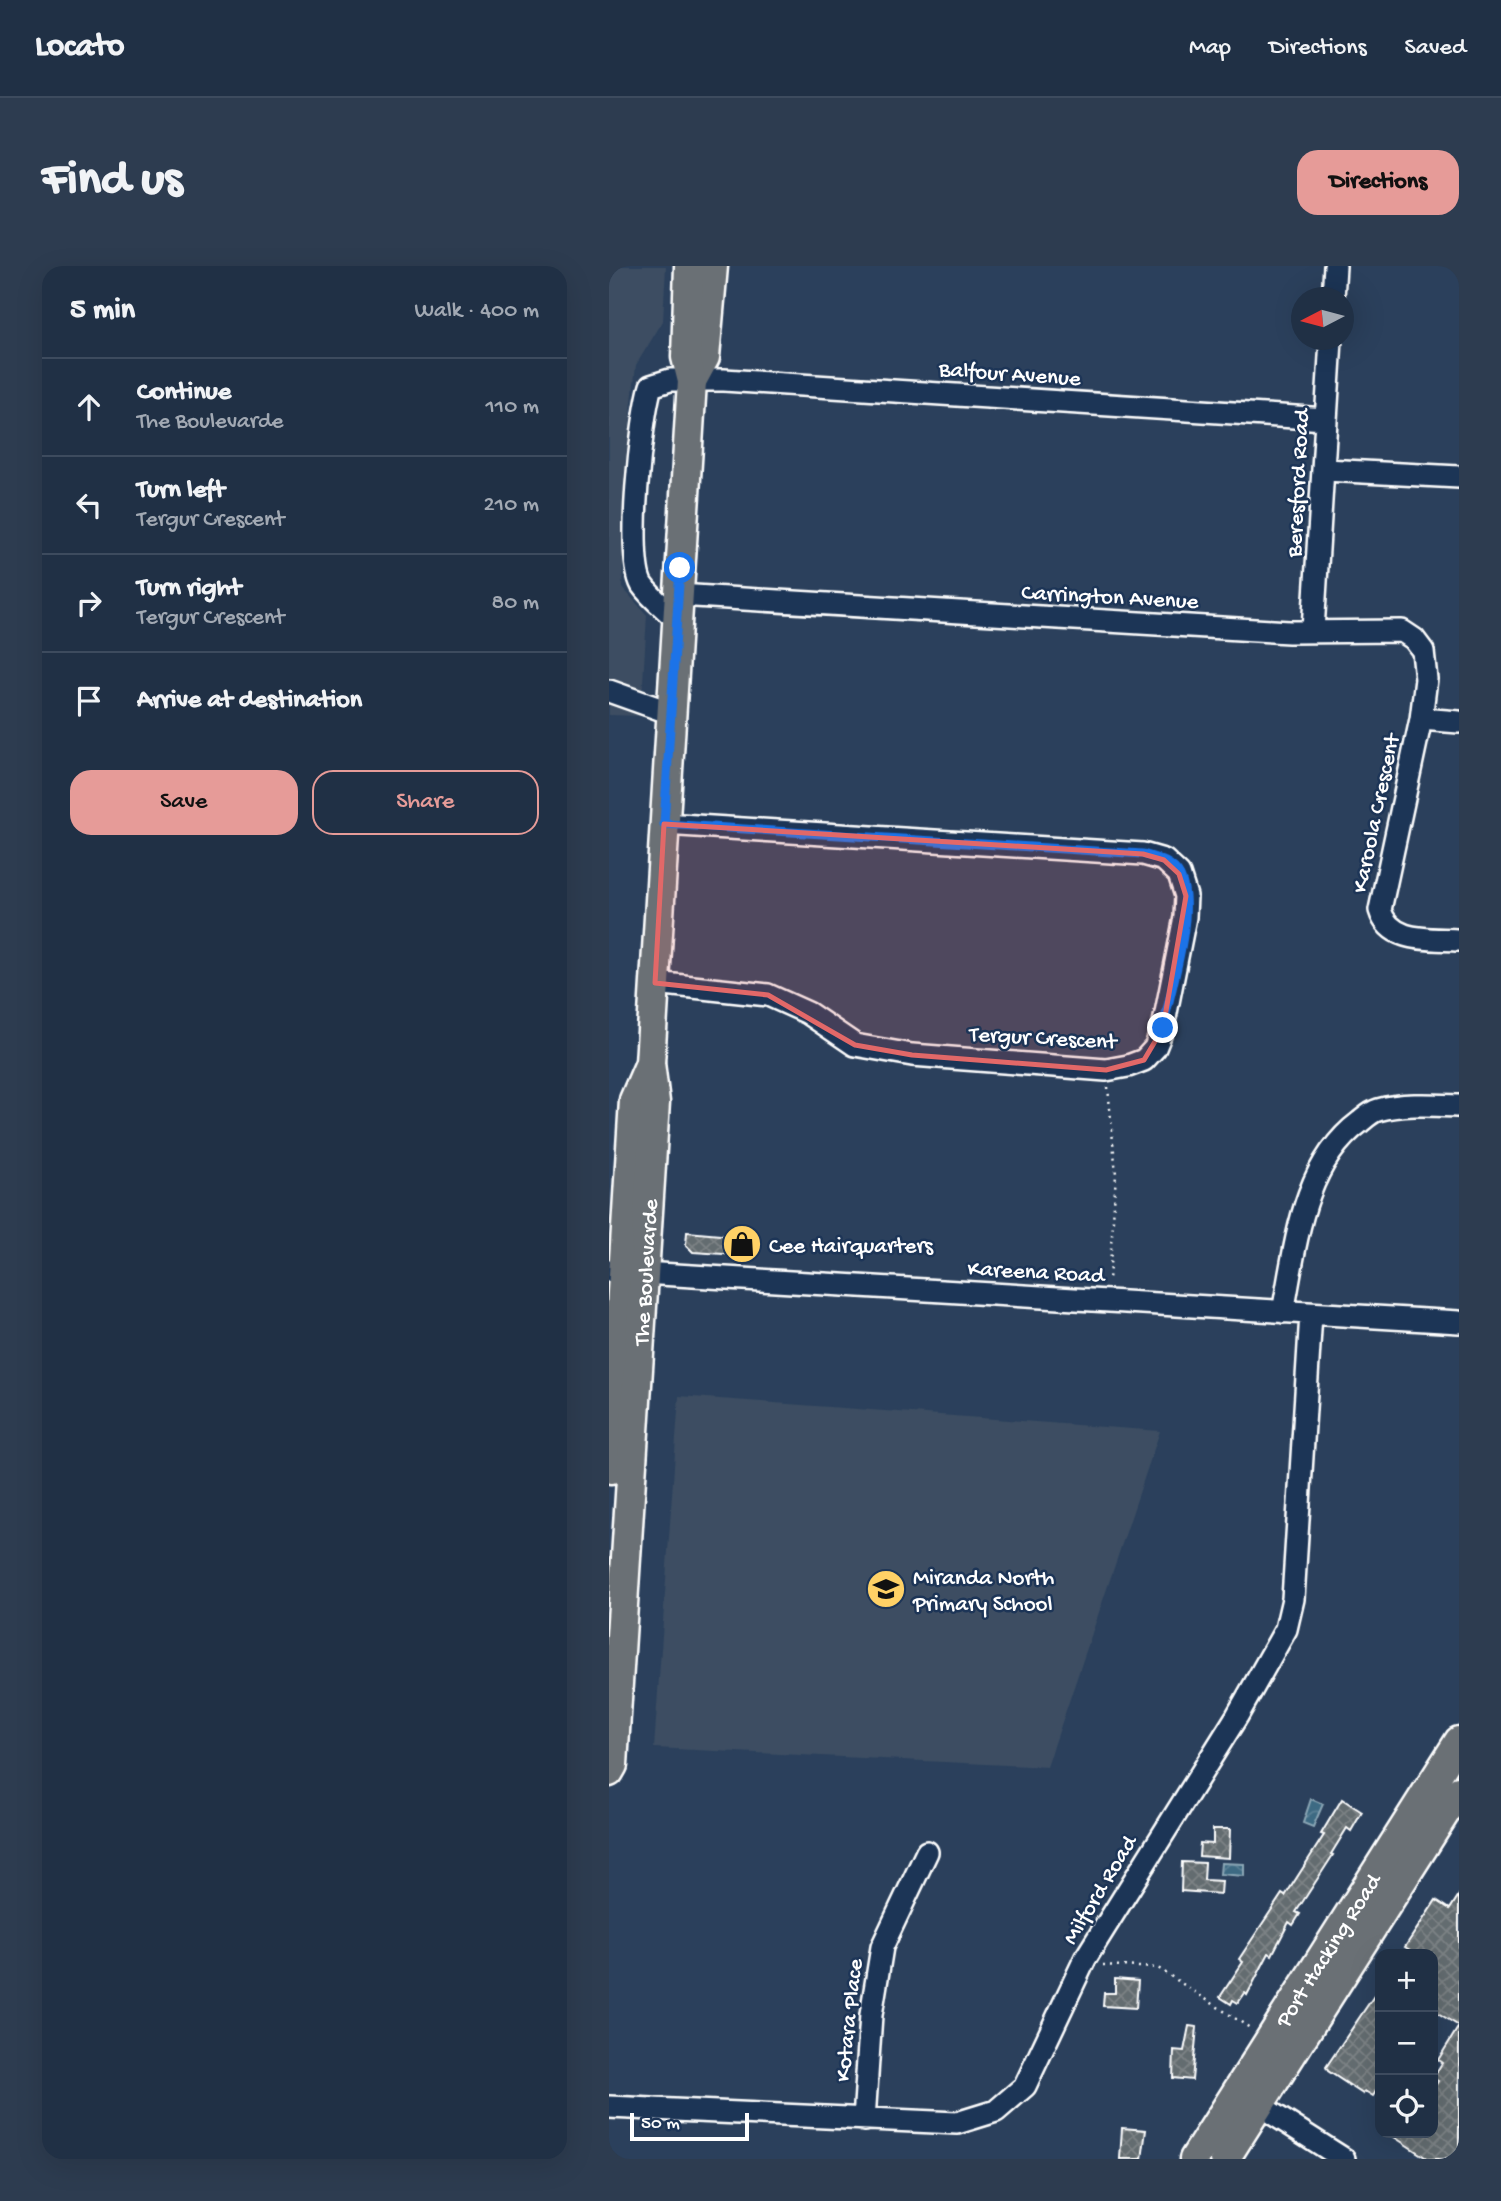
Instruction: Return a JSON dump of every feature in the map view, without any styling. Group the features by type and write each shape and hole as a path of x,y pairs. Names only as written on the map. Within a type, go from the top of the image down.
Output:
{"main road":[{"path":"679,266 685,330"},
{"name":"The Boulevarde","path":"609,1509 634,1100 650,1063 692,382 685,357 689,266"},
{"name":"The Boulevarde","path":"692,382 705,357 713,266"},
{"name":"The Boulevarde","path":"609,1772 613,1765 624,1272"},
{"name":"Port Hacking Road","path":"1224,2159 1248,2099 1459,1741"},
{"name":"Port Hacking Road","path":"1194,2159 1248,2099 1459,1791"}],"street":[{"path":"1334,287 1335,266"},
{"name":"Beresford Road","path":"1313,630 1330,350"},
{"name":"Balfour Avenue","path":"678,607 642,584 635,564 645,404 651,386 670,380 724,380 1326,419"},
{"path":"1325,470 1459,477"},
{"name":"Carrington Avenue","path":"678,607 1289,632 1390,629 1402,631 1414,639 1426,662 1421,719"},
{"path":"609,691 671,713"},
{"path":"1421,719 1459,722"},
{"name":"Karoola Crescent","path":"1421,719 1380,910 1384,922 1394,932 1406,937 1459,940"},
{"name":"Tergur Crescent","path":"655,983 768,995 808,1013 855,1045 912,1055 1106,1070 1144,1060 1155,1048 1163,1028 1185,917 1185,897 1179,874 1164,860 1143,854 664,824"},
{"path":"1283,1312 1298,1236 1315,1174 1339,1137 1375,1110 1429,1105 1459,1106"},
{"name":"Kareena Road","path":"624,1272 1459,1322"},
{"name":"Milford Road","path":"609,2107 957,2123 988,2115 1010,2101 1033,2074 1085,1959 1237,1716 1286,1629 1293,1599 1311,1314"},
{"name":"Kotara Place","path":"864,2120 871,2015 882,1947 927,1852"},
{"path":"1248,2099 1344,2159"}],"path":[{"path":"1106,1070 1116,1174 1109,1281"},
{"path":"1085,1959 1099,1965 1158,1968 1250,2028"}],"highlighted area":[{"path":"664,824 1143,854 1164,860 1179,874 1186,896 1163,1028 1144,1060 1106,1070 912,1055 855,1045 768,995 655,983"}],"shaded area":[{"path":"609,266 666,266 663,321 636,365 631,412 622,587 647,615 641,716 609,715"},
{"name":"Miranda North Primary School","path":"679,1396 1160,1431 1047,1767 654,1748"}],"water":[{"path":"1311,1799 1323,1804 1313,1827 1303,1823"},
{"path":"1221,1863 1244,1864 1244,1876 1220,1874"}],"building":[{"path":"687,1232 731,1236 731,1232 755,1234 754,1256 693,1252 686,1245"},
{"path":"1342,1799 1362,1812 1351,1831 1347,1828 1296,1912 1300,1914 1293,1925 1289,1922 1247,1995 1245,1993 1238,2003 1233,2000 1231,2004 1220,1997 1243,1962 1239,1959 1282,1894 1285,1896 1324,1835 1321,1834"},
{"path":"1213,1829 1230,1829 1229,1858 1199,1856 1200,1843 1213,1844"},
{"path":"1182,1862 1205,1863 1204,1880 1222,1881 1221,1894 1181,1891"},
{"path":"1459,1895 1459,2026 1438,2013 1438,1949 1405,1947 1436,1900 1450,1909"},
{"path":"1115,1979 1138,1981 1136,2008 1103,2006 1104,1993 1115,1993"},
{"path":"1375,1994 1373,2096 1365,2091 1363,2094 1326,2067"},
{"path":"1189,2026 1197,2027 1192,2080 1173,2078 1174,2050 1184,2051"},
{"path":"1459,2026 1459,2148 1452,2159 1428,2159 1396,2138 1438,2138 1438,2070 1442,2063 1438,2060"},
{"path":"1122,2128 1146,2130 1142,2159 1120,2159"}],"place":[{"name":"Cee Hairquarters","path":"742,1244"},
{"name":"Miranda North Primary School","path":"886,1589"}],"route":[{"path":"680,568 664,824 1143,854 1164,860 1179,874 1185,897 1185,917 1163,1028"}]}
